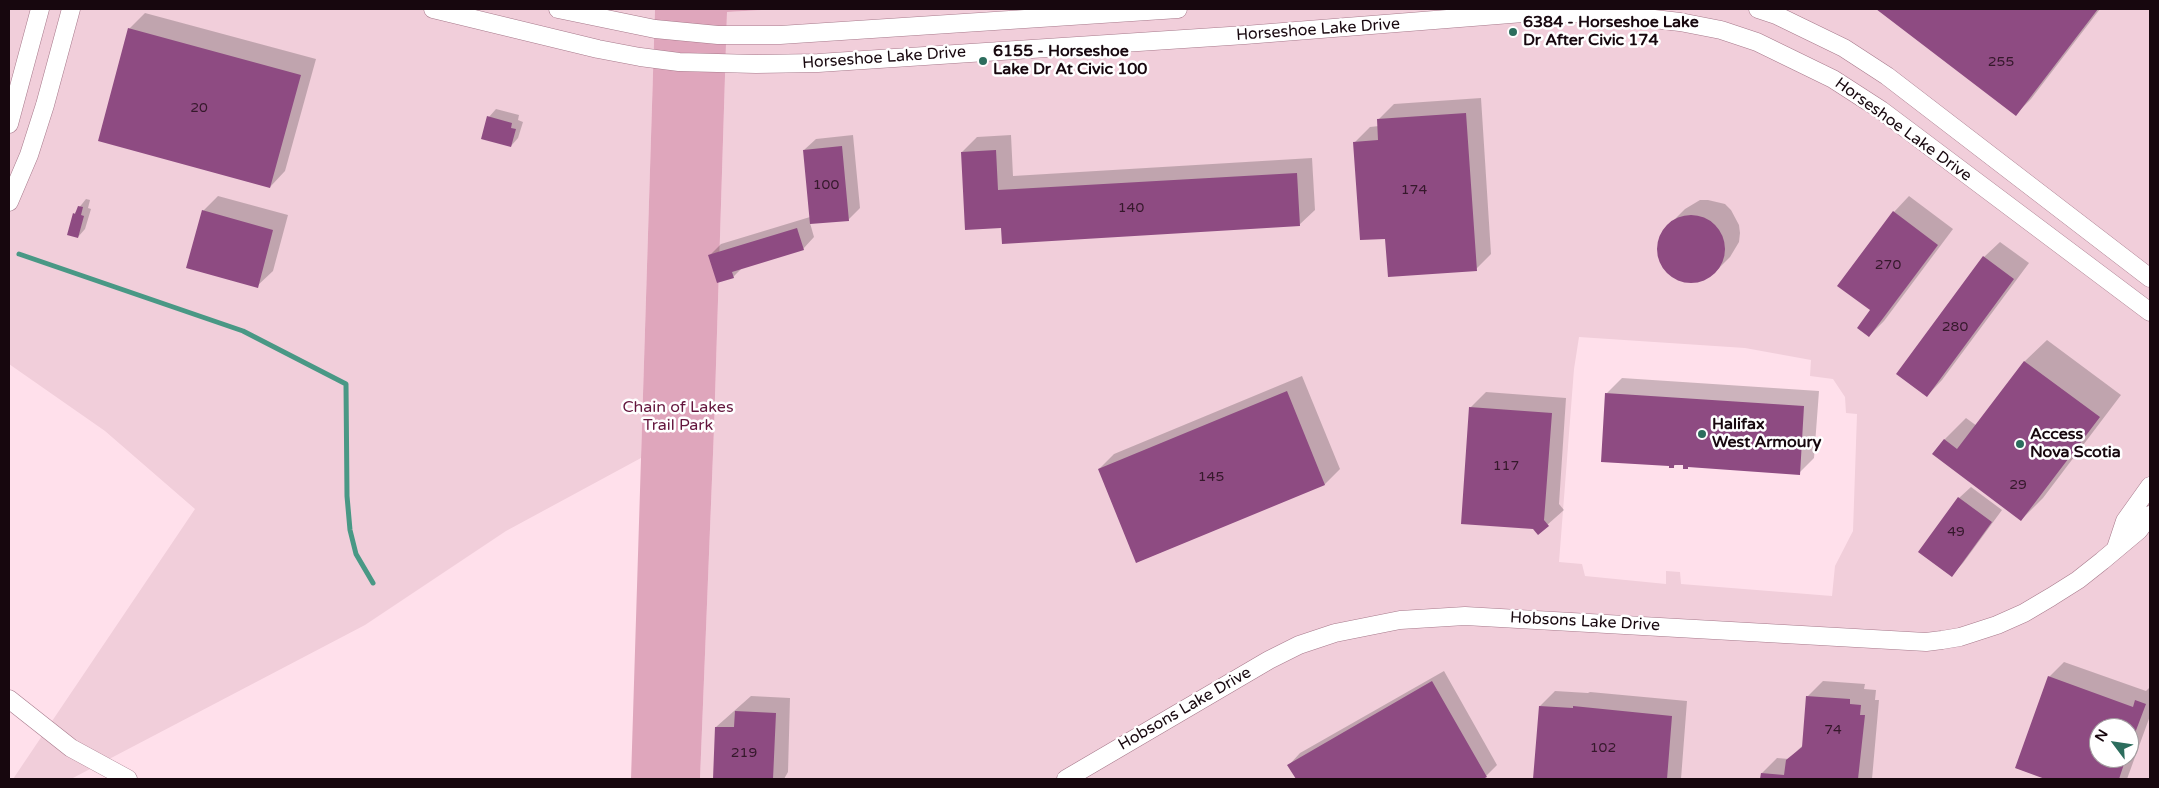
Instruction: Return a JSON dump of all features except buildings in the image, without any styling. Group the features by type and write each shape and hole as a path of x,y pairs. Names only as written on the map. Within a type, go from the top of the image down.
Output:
{"street":[{"path":"9,124 40,9"},
{"path":"9,202 29,155 45,105 71,9"},
{"name":"Horseshoe Lake Drive","path":"433,9 598,49 695,63 818,63 1245,35 1523,13 1602,13 1641,17 1721,30 1757,42 1808,65 1849,89 1880,110 2150,312"},
{"name":"Horseshoe Lake Drive","path":"558,9 655,29 718,35 780,35 1178,9"},
{"name":"Horseshoe Lake Drive","path":"1758,9 1776,15 1844,48 1887,76 2150,278"},
{"path":"2014,210 2031,188"},
{"path":"2116,548 2125,521 2150,486"},
{"name":"Hobsons Lake Drive","path":"1066,779 1269,660 1299,645 1375,624 1420,618 1465,616 1916,641 1942,640 1984,630 2024,613 2078,580 2139,530 2150,515"},
{"path":"9,699 72,748 128,779"}],"shaded area":[{"path":"9,9 655,9 641,458 506,531 365,625 71,779 13,779 195,509 105,431 9,364"},
{"path":"779,9 2150,9 2150,779 700,779 714,429 727,12","holes":["1579,337 1745,348 1811,360 1810,376 1833,379 1845,397 1846,413 1857,414 1853,531 1835,566 1832,596 1681,584 1680,572 1666,571 1666,584 1585,576 1582,564 1559,562 1574,369"]}],"green space":[{"name":"Chain of Lakes Trail Park","path":"655,9 779,9 727,12 714,429 700,779 631,779"}],"waterway":[{"path":"19,254 243,331 346,384 347,496 350,530 356,554 373,583"}],"place":[{"name":"6384 - Horseshoe Lake Dr After Civic 174","path":"1513,32"},
{"name":"6155 - Horseshoe Lake Dr At Civic 100","path":"983,61"},
{"name":"Halifax West Armoury","path":"1702,434"},
{"name":"Access Nova Scotia","path":"2020,444"}]}
